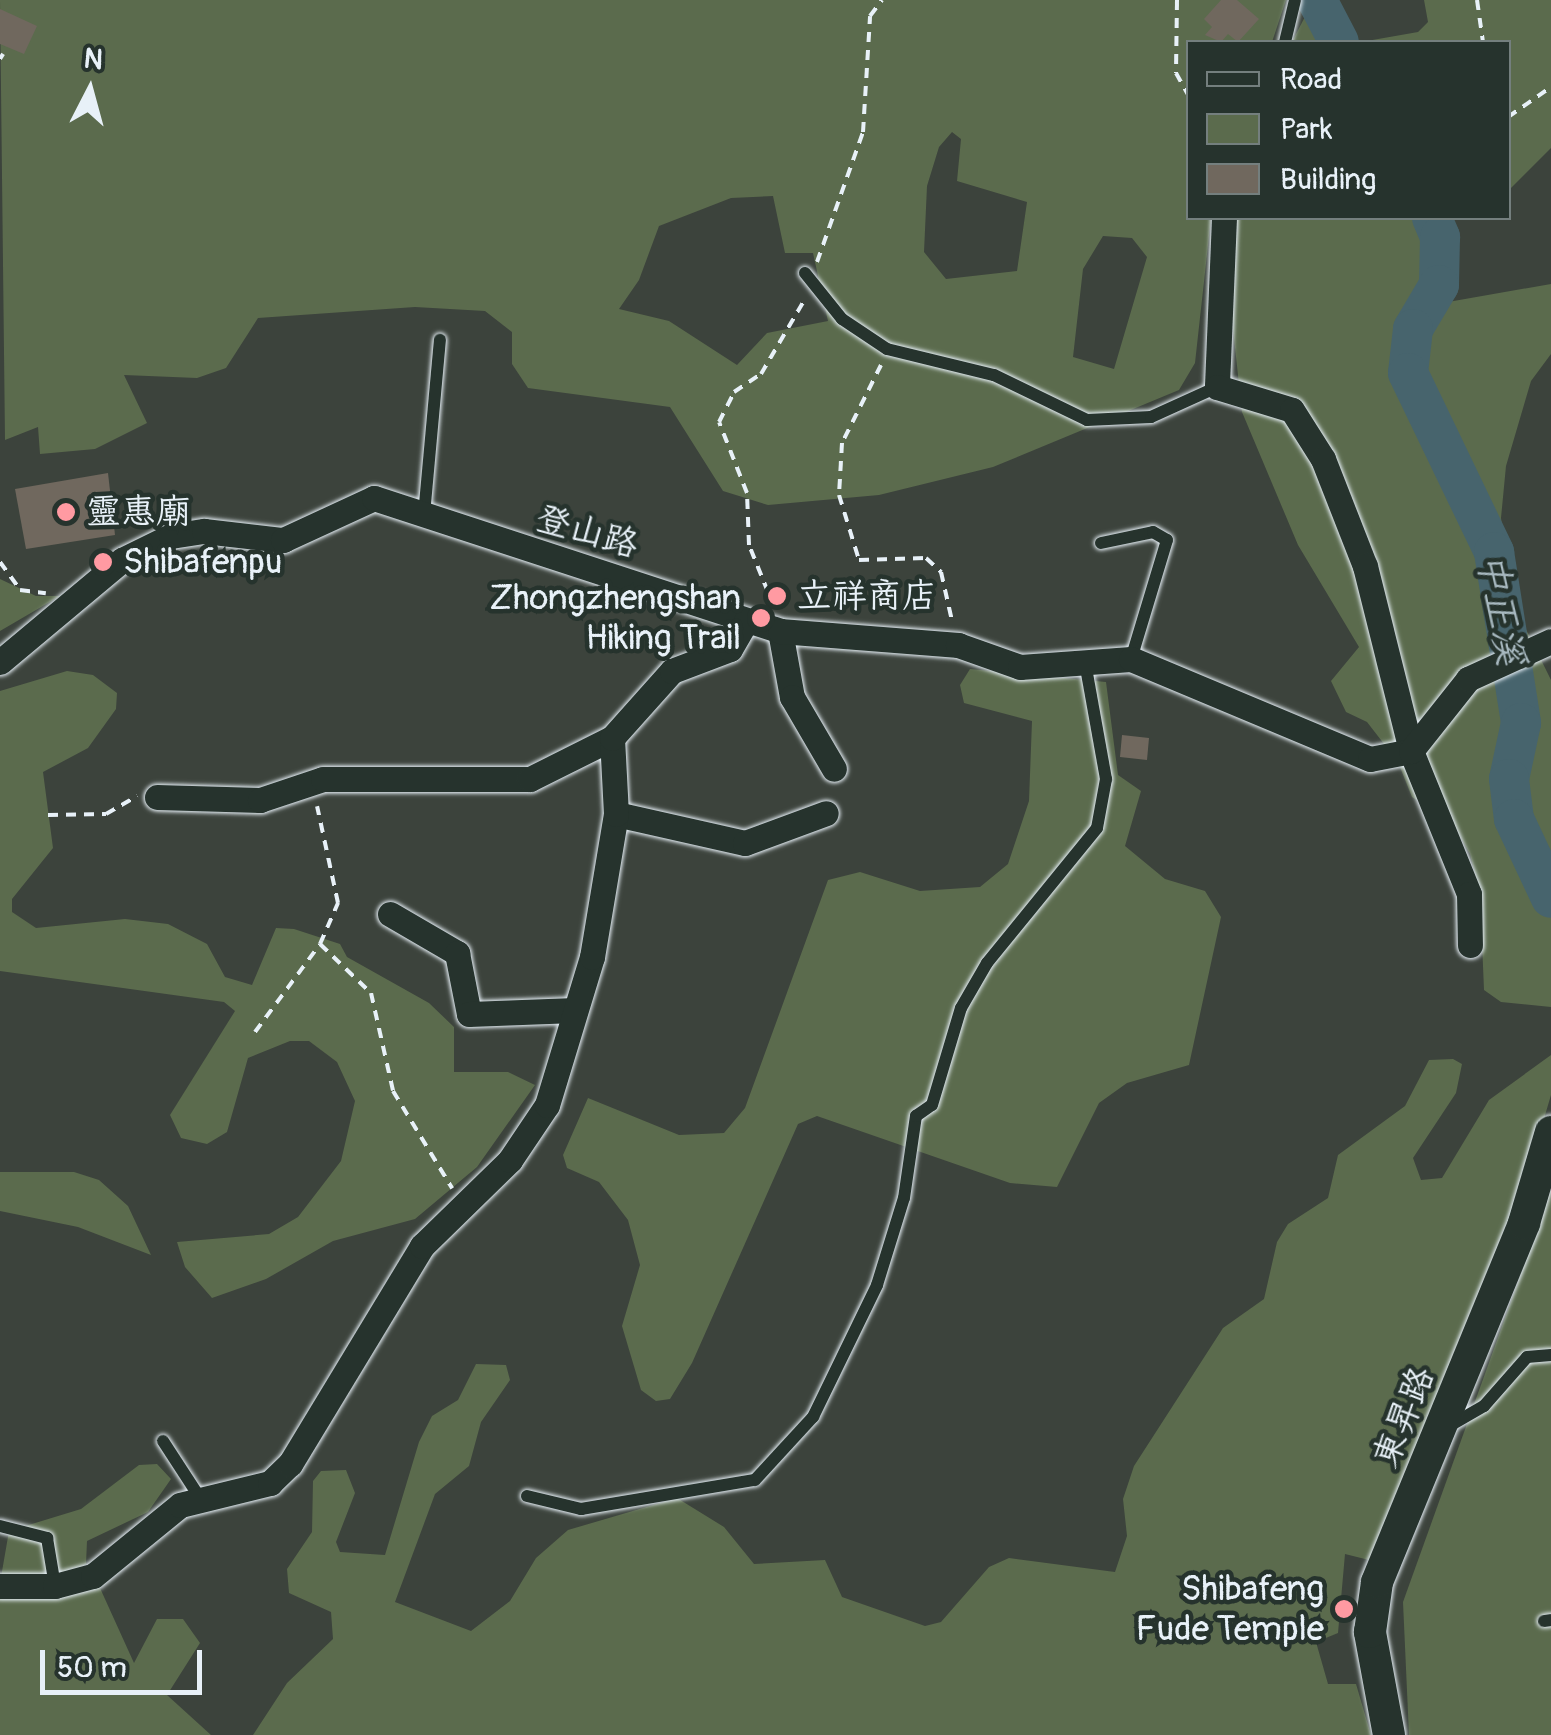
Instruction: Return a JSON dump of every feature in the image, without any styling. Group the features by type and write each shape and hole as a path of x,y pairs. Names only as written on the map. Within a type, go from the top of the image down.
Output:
{"street":[{"path":"1224,220 1217,387 1292,410 1323,459 1366,566 1410,751 1469,894 1470,944"},
{"name":"登山路","path":"0,662 86,588 171,536 283,540 374,498 424,518 780,631 958,645 1020,667 1131,659 1344,754 1387,759 1410,751"},
{"path":"156,797 260,800 308,788 323,779 530,779 612,738 658,684 701,655 730,648 746,621"},
{"path":"780,631 792,697 834,770"},
{"path":"1410,751 1468,679 1513,652 1551,641"},
{"path":"0,1586 55,1586 93,1576 180,1505 270,1483 290,1464 384,1305 460,1200 510,1160 547,1105 575,1010 616,814 612,738"},
{"path":"616,814 745,842 826,813"},
{"path":"390,914 458,953 469,1014 575,1010"},
{"name":"東昇路","path":"1389,1735 1370,1632 1378,1582 1442,1430 1551,1132"}],"lane":[{"path":"1285,40 1296,0"},
{"path":"809,277 842,319 887,349 994,375 1036,399 1118,424 1217,387"},
{"path":"424,518 440,340"},
{"path":"1101,543 1153,532 1167,540 1131,659"},
{"path":"528,1496 581,1509 755,1480 813,1417 877,1285 904,1198 916,1116 932,1105 961,1008 986,963 1080,858 1097,828 1104,744 1085,660"},
{"path":"1442,1430 1484,1406 1526,1357 1551,1355"},
{"path":"163,1441 200,1498"},
{"path":"0,1526 47,1538 55,1586"}],"path":[{"path":"768,592 750,545 747,493 720,422 734,392 761,374 809,277 863,132 870,16 882,0"},
{"path":"1178,0 1176,73 1186,91"},
{"path":"1478,0 1483,40"},
{"path":"1511,115 1551,86"},
{"path":"887,349 842,442 839,495 860,560 926,558 941,572 958,645"},
{"path":"0,562 20,590 86,588"},
{"path":"256,1032 320,944 338,903 327,831 308,788"},
{"path":"48,815 106,814 133,796 156,797"},
{"path":"320,944 371,993 393,1091 460,1200"}],"green space":[{"path":"0,0 1286,0 1273,40 1186,40 1186,220 1211,220 1195,363 1179,390 993,467 879,495 768,505 723,491 670,407 528,388 512,364 512,332 485,311 415,307 258,318 226,368 197,378 124,375 147,423 95,449 40,454 38,427 5,440","holes":["952,132 961,139 957,181 1027,202 1017,271 946,279 924,252 927,186 939,147","773,196 785,253 813,253 828,321 767,333 737,365 669,321 619,309 639,280 659,226 731,198","1103,236 1132,238 1147,257 1114,369 1073,357 1083,269"]},
{"path":"1424,0 1551,0 1551,148 1511,188 1511,40 1372,40 1418,32 1428,22"},
{"path":"1312,3 1333,40 1293,40"},
{"path":"1237,220 1444,220 1456,255 1448,302 1551,284 1551,354 1531,381 1506,466 1501,518 1513,603 1551,680 1551,1007 1501,1002 1484,990 1480,894 1470,854 1452,822 1412,797 1398,762 1367,722 1346,712 1331,681 1359,647 1298,545 1242,412 1230,301"},
{"path":"0,579 36,596 60,596 0,631"},
{"path":"970,669 1106,682 1118,775 1141,791 1125,846 1165,879 1205,891 1221,917 1189,1065 1127,1083 1099,1103 1057,1187 1010,1183 817,1116 798,1124 692,1363 670,1399 656,1401 641,1390 622,1326 640,1265 628,1220 599,1182 567,1168 563,1155 588,1098 679,1135 724,1133 745,1108 828,880 860,872 920,891 980,887 1008,864 1029,801 1032,721 964,703 960,685"},
{"path":"67,671 93,675 117,693 116,709 88,748 43,772 53,848 12,899 12,912 36,928 125,919 168,924 207,944 225,977 252,985 276,928 294,929 340,944 347,957 429,1003 454,1027 454,1072 508,1072 535,1085 477,1167 415,1219 333,1241 266,1279 212,1298 185,1267 177,1242 269,1234 298,1217 341,1161 355,1101 337,1062 309,1041 290,1041 248,1058 227,1132 207,1144 181,1138 170,1115 235,1011 224,1002 0,971 0,691"},
{"path":"1551,1055 1551,1095 1522,1193 1373,1561 1345,1554 1338,1633 1316,1642 1328,1684 1356,1684 1371,1735 253,1735 287,1683 333,1639 331,1612 289,1593 287,1569 312,1532 313,1481 321,1471 346,1470 355,1493 336,1542 340,1552 385,1555 419,1442 432,1416 458,1400 476,1364 506,1365 510,1380 481,1422 469,1466 435,1494 395,1602 471,1631 510,1601 536,1558 568,1530 677,1498 724,1527 754,1564 825,1560 842,1597 925,1626 941,1622 989,1567 1009,1558 1115,1572 1127,1536 1123,1499 1134,1466 1223,1328 1264,1299 1277,1242 1288,1224 1328,1198 1338,1155 1405,1106 1429,1060 1453,1059 1462,1064 1456,1093 1413,1158 1421,1180 1442,1178 1489,1100"},
{"path":"0,1172 74,1172 99,1180 128,1206 151,1255 78,1227 0,1211"},
{"path":"1551,1190 1551,1735 1409,1735 1403,1602"},
{"path":"157,1464 171,1479 148,1512 87,1541 86,1564 75,1571 0,1583 9,1531 81,1509 139,1465"},
{"path":"0,1588 100,1588 134,1663 157,1619 183,1619 200,1643 167,1695 211,1735 0,1735"}],"building":[{"path":"1221,0 1237,0 1259,19 1240,40 1228,34 1216,40 1205,35 1212,27 1204,19"},
{"path":"0,9 37,26 24,54 0,44"},
{"name":"靈惠廟","path":"108,473 115,535 26,549 15,489"},
{"path":"1122,735 1149,738 1147,760 1120,757"}],"waterway":[{"name":"中正溪","path":"1317,0 1338,40"},
{"name":"中正溪","path":"1433,220 1440,237 1439,285 1413,329 1408,373 1494,552 1521,723 1509,779 1514,819 1551,898"}],"place":[{"name":"靈惠廟","path":"66,512"},
{"name":"Shibafenpu","path":"103,562"},
{"name":"立祥商店","path":"777,596"},
{"name":"Zhongzhengshan Hiking Trail","path":"761,618"},
{"name":"Shibafeng Fude Temple","path":"1344,1609"}]}
